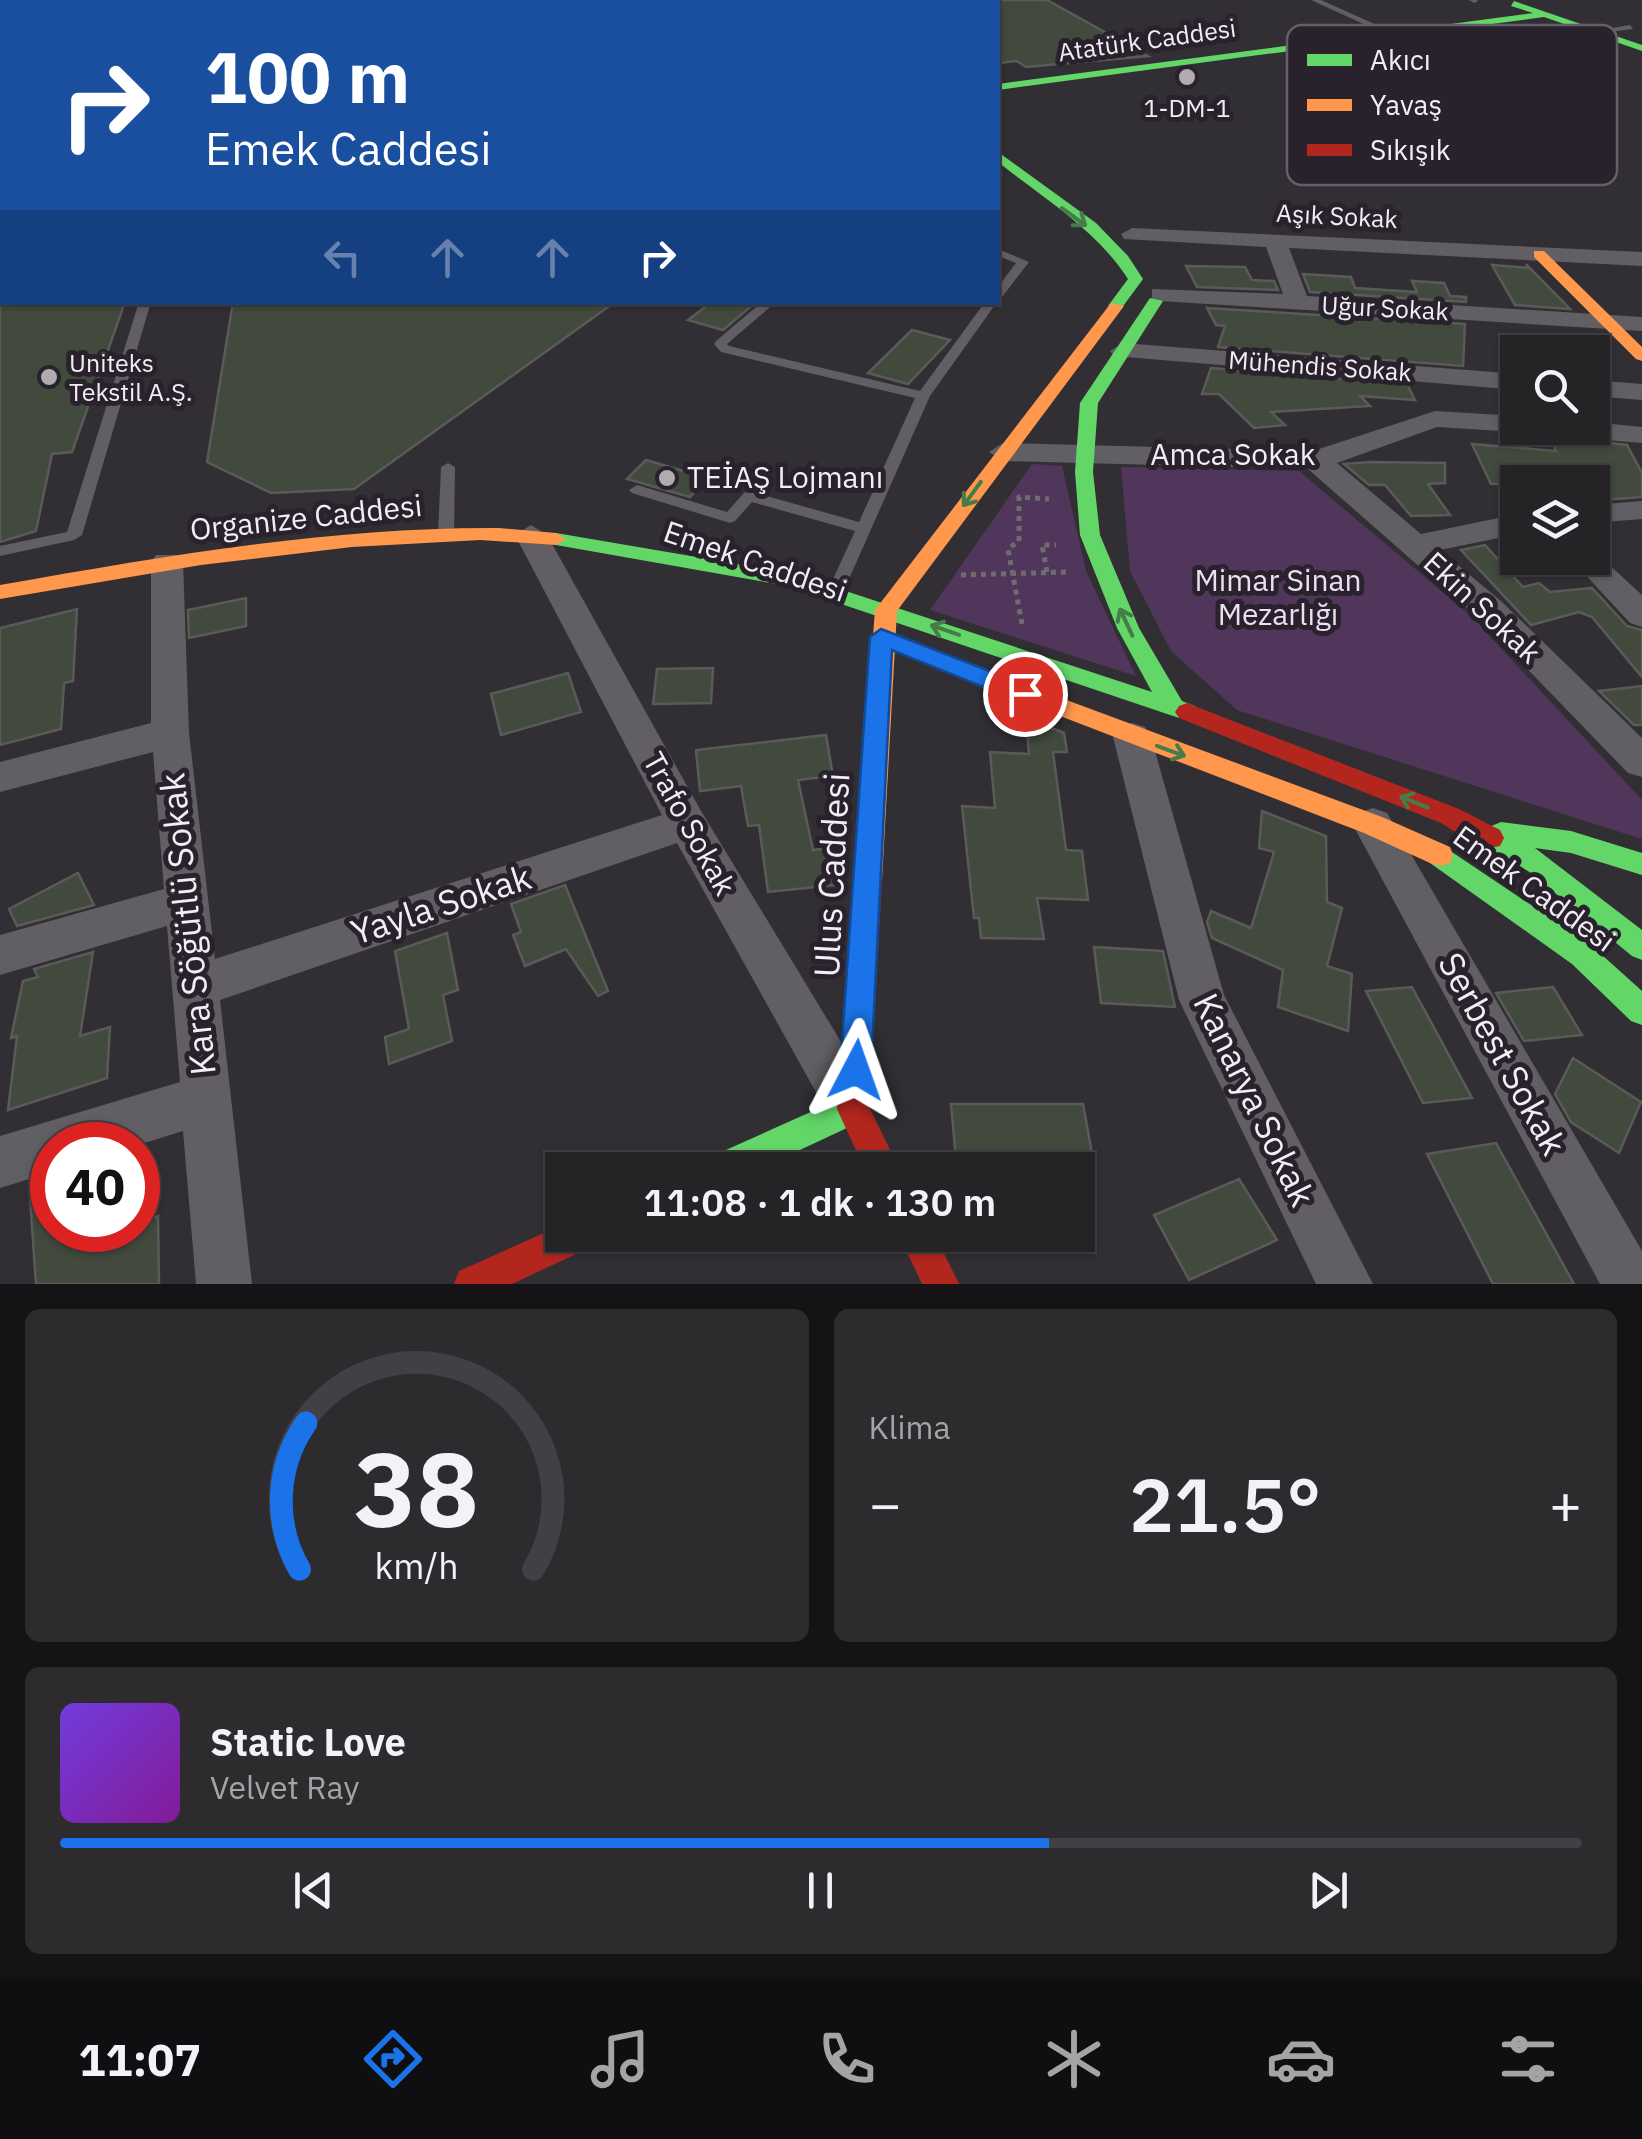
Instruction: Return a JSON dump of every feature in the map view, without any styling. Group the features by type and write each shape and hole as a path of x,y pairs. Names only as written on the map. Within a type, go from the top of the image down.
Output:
{"street":[{"name":"Atatürk Caddesi","path":"1467,25 1524,13"},
{"path":"1524,13 1568,25"},
{"path":"1524,13 1583,25"},
{"path":"1617,32 1623,33"},
{"path":"1617,32 1642,48"},
{"name":"Atatürk Caddesi","path":"1000,87 1287,48"},
{"path":"1000,145 1132,234 1161,275 1123,351 1089,403 1085,453 1090,535 1128,628 1174,707"},
{"path":"886,610 1136,279 1130,264 1112,244 1000,145"},
{"name":"Aşık Sokak","path":"1132,234 1642,260"},
{"path":"1275,241 1298,303"},
{"path":"1539,254 1642,356"},
{"name":"Uğur Sokak","path":"1161,275 1298,303 1642,324"},
{"name":"Mühendis Sokak","path":"1123,351 1500,380"},
{"path":"1412,373 1435,419"},
{"path":"1610,389 1642,392"},
{"name":"Amca Sokak","path":"1003,452 1316,460 1435,419 1500,423"},
{"path":"1610,432 1642,435"},
{"name":"Ekin Sokak","path":"1316,460 1490,610 1642,762"},
{"path":"1610,513 1642,510"},
{"path":"1414,545 1500,528"},
{"name":"Organize Caddesi","path":"0,592 167,562 324,542 446,535 532,536 620,547"},
{"name":"Trafo Sokak","path":"532,536 687,823 853,1109"},
{"name":"Emek Caddesi","path":"620,547 791,580 1174,707 1479,830 1538,863 1642,948"},
{"name":"Emek Caddesi","path":"620,547 788,605"},
{"name":"Kara Söğütlü Sokak","path":"167,562 170,733 224,1284"},
{"path":"1603,575 1642,615"},
{"name":"Ulus Caddesi","path":"874,1152 853,1109 881,637 886,610"},
{"name":"Emek Caddesi","path":"935,658 1132,737 1374,825 1451,860 1582,956 1642,1011"},
{"path":"0,776 170,733"},
{"name":"Kanarya Sokak","path":"1132,737 1202,1000 1345,1284"},
{"name":"Yayla Sokak","path":"195,987 687,823"},
{"name":"Serbest Sokak","path":"1374,825 1630,1284"},
{"path":"1451,860 1479,830 1571,842 1642,864"},
{"path":"0,955 187,902"},
{"path":"132,1122 206,1099"},
{"path":"759,1152 853,1109"},
{"path":"0,1162 30,1153"},
{"path":"472,1284 545,1251"},
{"path":"925,1252 942,1284"}],"lane":[{"path":"1315,0 1374,25"},
{"path":"1000,253 1023,262 1000,291"},
{"path":"0,551 74,535 144,305"},
{"path":"766,305 720,344 725,349 923,396"},
{"path":"830,592 841,579 923,396 989,305"},
{"path":"446,535 448,467"},
{"path":"637,490 730,518 749,496 864,528"}],"path":[{"path":"1025,640 1008,548 1020,541 1019,497 1058,500"},
{"path":"961,575 1086,571"}],"green space":[{"path":"1032,464 1062,466 1086,571 1136,676 930,610"},
{"name":"Mimar Sinan Mezarlığı","path":"1121,467 1299,471 1471,616 1642,800 1642,839 1237,710 1171,651 1130,571"}],"building":[{"path":"1000,0 1047,0 1148,56 1026,67 1017,61 1000,63"},
{"path":"1526,264 1570,309 1515,305 1492,265 1528,268"},
{"path":"1186,266 1245,267 1252,280 1274,281 1278,290 1197,287"},
{"path":"1303,274 1351,277 1355,288 1417,292 1412,281 1444,283 1450,296 1466,297 1466,302 1310,292"},
{"name":"Uniteks Tekstil A.Ş.","path":"0,305 124,305 72,452 52,454 36,531 0,542"},
{"path":"233,305 611,305 354,489 271,493 207,462"},
{"path":"708,305 752,305 723,330 688,320"},
{"path":"1207,308 1465,324 1463,366 1218,347 1225,326 1216,325"},
{"path":"912,330 950,340 908,384 868,373"},
{"path":"1211,368 1407,384 1415,400 1360,396 1370,406 1271,412 1285,425 1254,428 1219,394 1202,394"},
{"path":"1472,444 1556,451 1554,445 1627,445 1642,473 1642,497 1610,500 1610,465 1500,465 1500,484 1491,484"},
{"name":"TEİAŞ Lojmanı","path":"646,460 707,478 690,497 627,479"},
{"path":"1445,463 1445,483 1428,484 1450,515 1411,516 1385,485 1369,485 1344,464"},
{"path":"1485,545 1500,562 1500,575 1512,575 1523,587 1539,583 1550,592 1592,588 1627,626 1642,630 1642,677 1592,617 1579,612 1531,625 1461,550"},
{"path":"246,598 246,626 189,638 188,610"},
{"path":"77,609 73,681 64,683 61,729 0,745 0,628"},
{"path":"713,668 711,703 653,704 657,669"},
{"path":"568,673 581,712 501,735 491,694"},
{"path":"1642,686 1642,725 1634,725 1599,691"},
{"path":"1026,718 1064,733 1067,752 1053,752 1066,850 1082,851 1088,900 1037,898 1044,939 981,938 979,918 974,918 962,806 995,808 990,752 1029,754"},
{"path":"826,735 833,776 798,780 813,850 837,847 834,885 768,892 759,825 748,826 741,786 700,791 696,750"},
{"path":"1262,811 1326,836 1327,902 1342,908 1327,966 1352,974 1348,1031 1278,1007 1283,970 1212,938 1207,922 1211,911 1251,928 1274,852 1259,848"},
{"path":"78,873 94,905 17,926 9,909"},
{"path":"565,885 608,991 598,996 566,949 525,966 513,935 521,932 511,904"},
{"path":"447,933 458,990 443,995 452,1041 389,1064 385,1037 409,1029 395,951"},
{"path":"1094,947 1163,951 1175,1007 1101,1003"},
{"path":"93,952 80,1036 110,1027 107,1078 8,1110 17,1036 11,1038 23,981 38,977 34,969"},
{"path":"1412,987 1472,1098 1423,1103 1366,991"},
{"path":"1553,987 1582,1035 1524,1041 1496,993"},
{"path":"1573,1058 1641,1102 1619,1153 1571,1122 1555,1094"},
{"path":"951,1104 1083,1104 1092,1152 955,1152"},
{"path":"1496,1143 1574,1284 1493,1284 1427,1154"},
{"path":"1239,1179 1277,1240 1189,1280 1154,1215"},
{"path":"34,1252 159,1252 159,1284 36,1284"}],"traffic: fast":[{"path":"1514,4 1575,25"},
{"path":"1466,25 1542,15"},
{"path":"1617,39 1642,48"},
{"path":"1000,87 1287,49"},
{"path":"1000,157 1091,226 1123,260 1136,279 1116,306"},
{"path":"1155,301 1089,403 1084,472 1090,535 1128,628 1173,707"},
{"path":"556,539 791,580 1187,712"},
{"path":"1501,833 1571,842 1642,864"},
{"path":"1491,838 1538,863 1642,947"},
{"path":"1440,855 1582,955 1642,1011"},
{"path":"759,1152 853,1109"}],"traffic: slow":[{"path":"1539,254 1642,356"},
{"path":"868,880 886,610 1116,306"},
{"path":"0,592 201,558 352,541 480,534 556,539"},
{"path":"964,670 1373,825 1440,855"}],"traffic: jam":[{"path":"1187,712 1450,816 1491,838"},
{"path":"868,880 853,1109 874,1152"},
{"path":"472,1284 545,1251"},
{"path":"925,1252 941,1284"}],"place":[{"name":"1-DM-1","path":"1187,77"},
{"name":"Uniteks Tekstil A.Ş.","path":"49,377"},
{"name":"TEİAŞ Lojmanı","path":"667,478"}],"route":[{"path":"856,1070 881,637 1025,694"}]}
